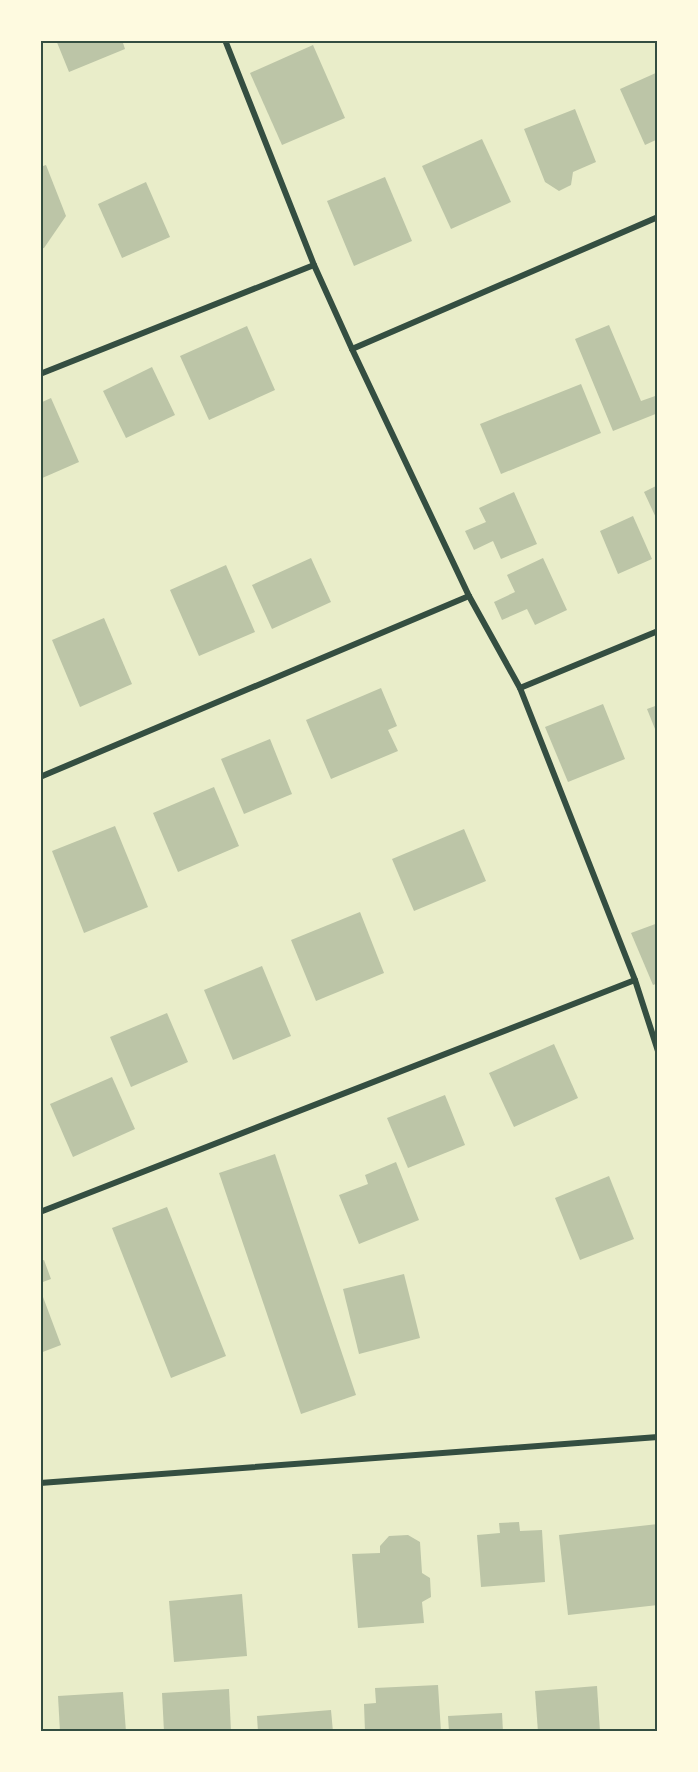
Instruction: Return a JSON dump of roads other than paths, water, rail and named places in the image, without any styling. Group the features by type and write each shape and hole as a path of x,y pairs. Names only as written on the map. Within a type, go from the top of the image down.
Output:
{"street":[{"path":"225,40 314,265 352,349 469,596 520,688 635,980 657,1051"},
{"path":"352,349 657,217"},
{"path":"40,374 314,265"},
{"path":"40,777 469,596"},
{"path":"520,688 657,631"},
{"path":"40,1212 635,980"},
{"path":"40,1483 657,1437"}]}
